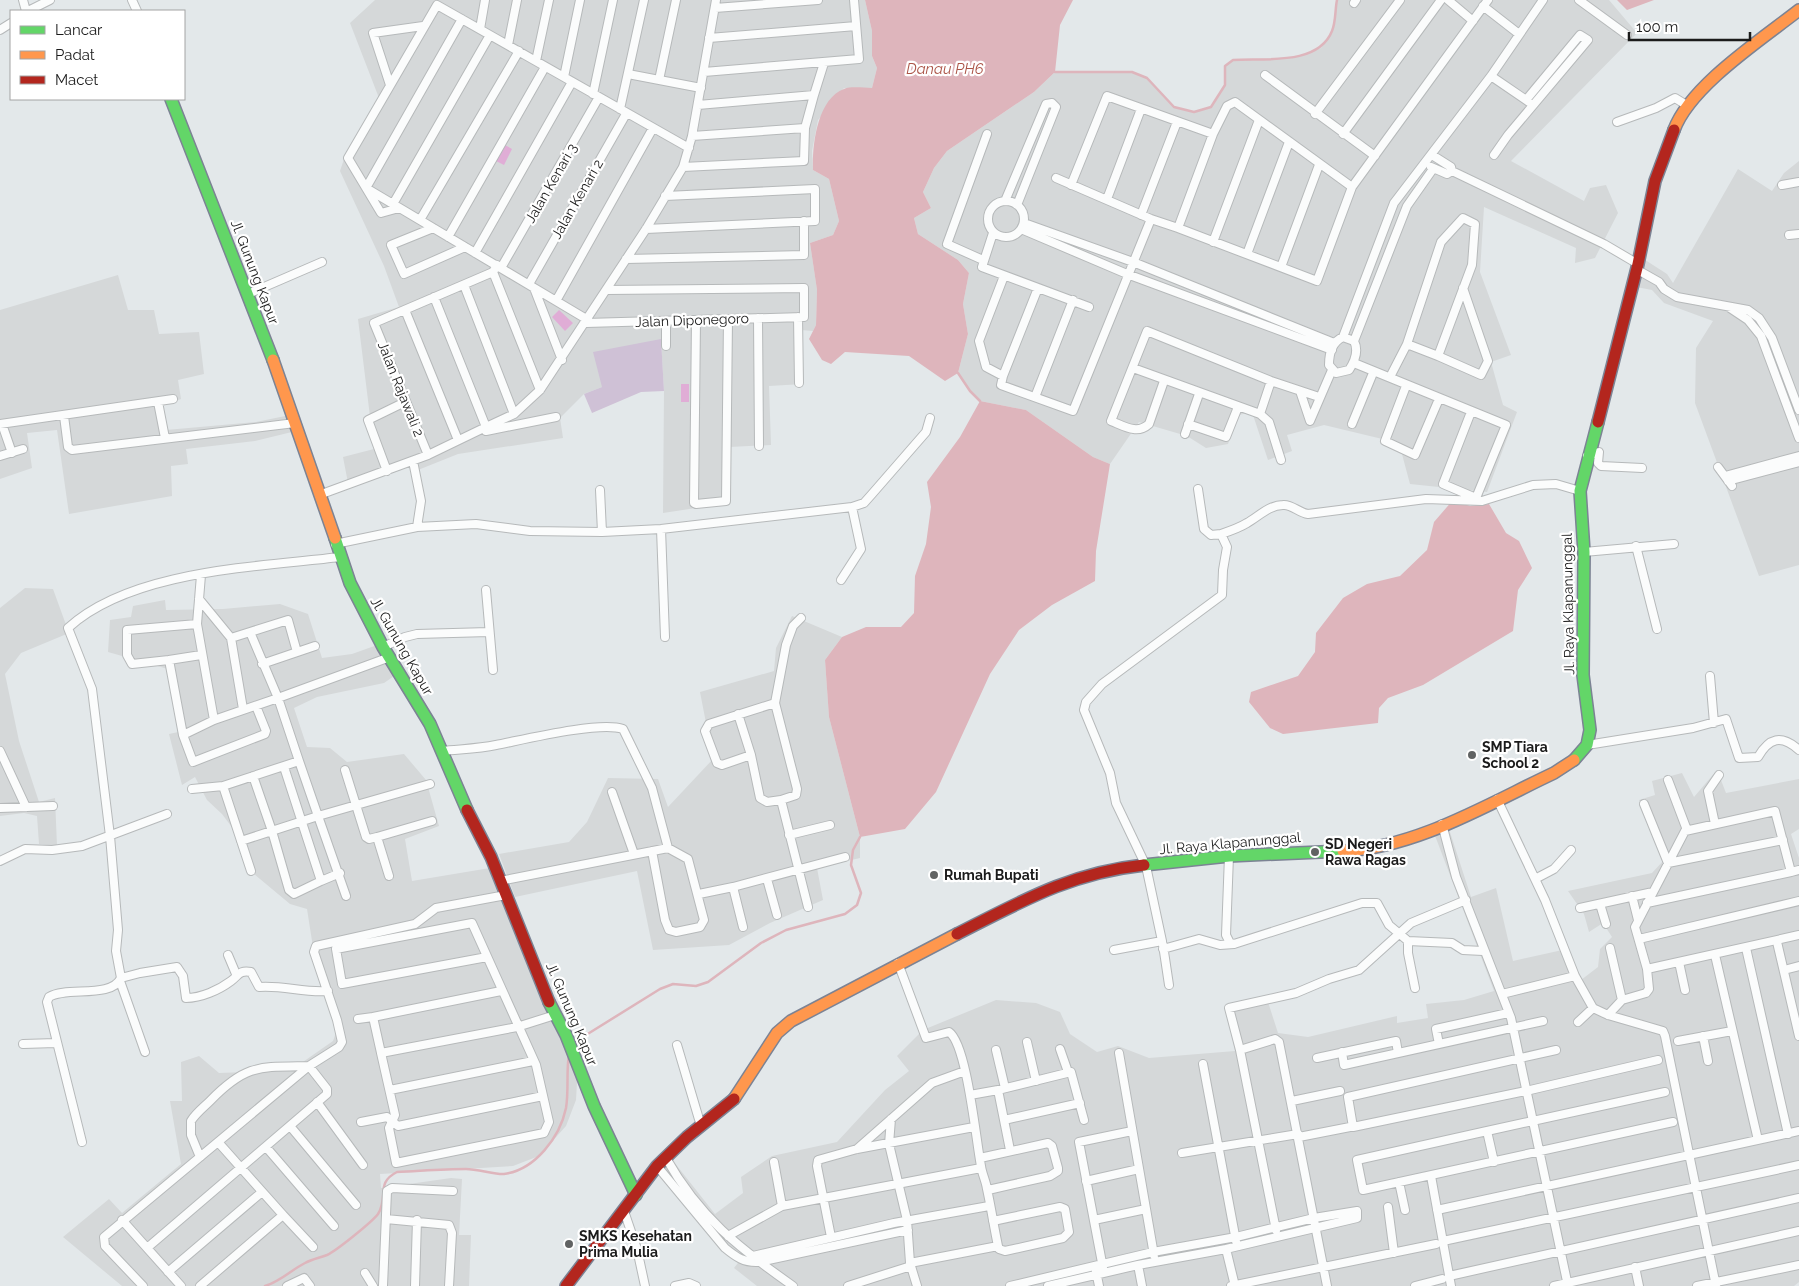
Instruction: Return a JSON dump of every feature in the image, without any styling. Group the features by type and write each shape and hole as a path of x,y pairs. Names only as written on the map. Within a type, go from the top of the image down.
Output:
{"street":[{"path":"29,10 50,0"},
{"path":"480,29 485,0"},
{"path":"508,45 517,0"},
{"path":"536,61 549,0"},
{"path":"564,77 580,0"},
{"name":"Jalan Kenari 3","path":"497,269 596,96 613,0"},
{"name":"Jalan Kenari 2","path":"531,286 623,112 628,74 644,0"},
{"path":"659,80 676,0"},
{"path":"319,495 428,455 486,428 514,414 540,390 562,360 646,229 682,167 690,148 715,4 818,0"},
{"path":"704,72 859,60 854,0"},
{"path":"1316,114 1400,0"},
{"path":"1342,134 1441,0"},
{"path":"1448,0 1472,21"},
{"path":"1309,430 1310,421 1319,397 1332,370 1329,359 1333,347 1343,337 1394,203 1426,164 1491,76 1543,0"},
{"path":"1579,0 1627,35"},
{"path":"1056,178 1151,219 1317,281 1352,187 1484,3 1519,34"},
{"path":"490,35 396,206 381,214 348,158 423,26 437,5 519,51 623,112 690,148"},
{"name":"Jl. Raya Klapanunggal","path":"566,1286 662,1162 700,1126 732,1101 777,1033 791,1021 816,1006 898,963 1058,884 1098,871 1229,856 1369,850 1408,840 1570,764 1587,745 1589,713 1583,675 1584,552 1580,491 1587,456 1637,266 1655,181 1677,121 1688,106 1713,78 1799,10"},
{"path":"366,188 462,19"},
{"path":"390,86 373,32 423,26"},
{"path":"709,38 856,26"},
{"path":"1494,155 1530,103 1580,35 1588,40 1530,103"},
{"path":"420,220 519,51"},
{"path":"682,167 804,161 806,128 824,62"},
{"path":"448,237 545,67"},
{"path":"628,74 701,88"},
{"path":"1264,75 1342,134 1375,156"},
{"path":"1491,76 1530,103"},
{"path":"475,253 572,82"},
{"path":"698,105 814,95"},
{"path":"1071,185 1105,98 1110,96 1213,134"},
{"path":"1617,122 1646,112 1675,98 1688,106"},
{"name":"Jl. Gunung Kapur","path":"171,100 248,294 350,583 383,647 430,724 478,834 491,857 598,1114 636,1195"},
{"path":"1005,201 1046,104 1052,102 1056,107 1017,205"},
{"path":"1178,228 1213,134 1230,103 1235,102 1319,165 1352,187"},
{"path":"1107,199 1141,109"},
{"path":"1213,242 1259,120"},
{"path":"1141,215 1177,122"},
{"path":"556,301 653,128"},
{"path":"692,136 806,128"},
{"path":"983,260 947,244 988,134"},
{"path":"1247,254 1289,142"},
{"path":"1432,155 1451,167 1452,172"},
{"path":"1426,164 1447,174 1452,172 1604,244 1637,266 1659,282 1664,289 1677,297 1748,310 1766,326 1799,410"},
{"path":"1281,267 1319,165"},
{"path":"1332,370 1336,373 1344,373 1354,363 1357,350 1354,341 1407,206 1434,169"},
{"path":"1782,185 1799,182"},
{"path":"366,188 475,253 497,269 531,286 587,321"},
{"path":"646,229 815,221 815,189 665,196"},
{"path":"1005,201 1017,205 1023,213 1022,226 1013,236 1002,237 993,232 988,223 988,213 995,204 1005,201"},
{"path":"1390,377 1407,344 1441,242 1463,218 1475,224 1472,264 1438,356"},
{"path":"1038,288 1001,385 1073,411 1127,274 1151,219"},
{"path":"626,259 804,255 804,221"},
{"path":"1022,226 1133,262 1333,347"},
{"path":"1022,226 1127,274 1333,347"},
{"path":"433,228 392,245 404,274 465,247"},
{"path":"993,232 982,267 1089,307"},
{"path":"1789,235 1799,234"},
{"path":"248,294 322,262"},
{"path":"458,440 405,310 497,269"},
{"path":"497,269 540,390"},
{"path":"1003,376 986,367 979,341 1004,276"},
{"path":"464,285 514,414"},
{"path":"531,286 562,360"},
{"path":"606,290 804,288 804,317 798,317 798,383"},
{"path":"1407,344 1481,375 1488,361 1463,288"},
{"path":"434,297 486,428"},
{"path":"1035,397 1073,300"},
{"path":"1730,308 1748,320 1761,336 1799,438"},
{"name":"Jalan Rajawali 2","path":"405,310 374,323 428,455"},
{"name":"Jalan Diponegoro","path":"587,321 798,317"},
{"path":"758,318 759,446"},
{"path":"696,320 694,503 696,504 726,501 728,319"},
{"path":"666,321 666,346"},
{"path":"1164,381 1149,424 1143,429 1136,430 1111,421 1147,331 1271,381 1319,397"},
{"path":"1343,337 1354,341"},
{"path":"1354,363 1373,373 1390,377 1406,386 1506,425 1476,498 1443,484 1471,412"},
{"path":"1133,368 1199,394 1260,414 1269,422 1281,460"},
{"path":"1352,424 1373,373"},
{"path":"1260,414 1271,381"},
{"path":"1406,386 1385,441 1415,455 1439,399"},
{"path":"1300,391 1310,421"},
{"path":"1185,434 1199,394"},
{"path":"12,452 1,424 173,399"},
{"path":"158,402 165,438"},
{"path":"388,471 368,420 405,402"},
{"path":"1188,424 1226,437 1238,407"},
{"path":"64,416 68,447 72,450 295,423"},
{"path":"471,434 556,418"},
{"path":"335,544 417,527 476,524 530,530 602,532 660,528 852,507 864,502 878,487 926,432 930,418"},
{"path":"0,456 23,449"},
{"path":"1587,456 1598,451 1600,454 1598,463 1601,466 1642,468"},
{"path":"1728,481 1799,456"},
{"path":"413,461 421,501 417,527"},
{"path":"1728,481 1799,462"},
{"path":"1718,467 1728,481"},
{"path":"1198,488 1198,506 1205,531 1211,535 1221,534 1246,524 1272,507 1285,504 1301,513 1308,514 1426,499 1482,501 1533,485 1556,484 1580,491"},
{"path":"600,490 602,532"},
{"path":"841,580 861,549 852,507"},
{"path":"660,528 665,637"},
{"path":"1169,985 1163,945 1146,866 1116,803 1110,773 1084,710 1086,702 1102,684 1222,596 1223,570 1227,547 1221,534"},
{"path":"1584,552 1674,544"},
{"path":"1636,546 1657,629"},
{"path":"145,1052 121,980 116,951 118,930 110,836 92,689 68,628 97,607 123,595 158,583 201,575 340,557"},
{"path":"201,575 197,624 214,720"},
{"path":"486,590 493,670"},
{"path":"199,600 232,638 243,709"},
{"path":"738,714 760,798 767,802 796,795 797,789 775,703 786,645 793,626 801,618"},
{"path":"232,638 288,620 297,652"},
{"path":"197,624 126,631 127,655 130,662 169,660 202,655"},
{"path":"250,632 278,698 346,896"},
{"path":"383,647 417,634 489,632"},
{"path":"262,664 315,646"},
{"path":"183,735 243,709 256,706 390,657"},
{"path":"169,660 183,735 191,761 194,762 265,734 266,731 256,706"},
{"path":"1710,676 1714,723"},
{"path":"750,755 718,764 705,731 709,724 775,703"},
{"path":"1587,745 1634,739 1727,720 1739,758 1758,757 1766,745 1778,740 1786,740 1799,750"},
{"path":"442,751 493,746 575,731 610,728 622,729 652,788 668,848"},
{"path":"0,750 26,807"},
{"path":"192,790 223,786 299,761"},
{"path":"284,767 321,881"},
{"path":"345,770 367,839 432,822"},
{"path":"1715,824 1708,791 1719,775"},
{"path":"252,776 272,831 291,893 298,892 340,874"},
{"path":"1668,780 1687,830"},
{"path":"241,841 355,804 430,784"},
{"path":"223,786 251,871"},
{"path":"612,792 634,854"},
{"path":"1497,799 1567,951 1575,976 1593,1008 1608,1016 1663,1031 1666,1036 1688,1155 1716,1284"},
{"path":"781,800 808,906"},
{"path":"1644,804 1668,863"},
{"path":"0,808 53,806"},
{"path":"1608,1016 1622,1000 1648,992 1647,969 1636,927 1638,920 1684,832 1775,811 1783,840 1795,871 1647,903"},
{"path":"0,861 20,850 52,850 82,846 167,814"},
{"path":"1442,824 1456,877 1483,950 1502,994 1513,1028 1568,1284"},
{"path":"790,835 830,825"},
{"path":"377,837 389,876"},
{"path":"1668,863 1783,840"},
{"path":"500,881 634,854 668,848 681,853 688,859 699,894 704,920 703,924 682,931 669,930 665,920 652,851"},
{"path":"1535,879 1554,869 1571,850"},
{"path":"1229,856 1226,935 1228,941 1234,944"},
{"path":"699,894 767,879 798,868 845,857"},
{"path":"767,879 777,916"},
{"path":"733,887 743,928"},
{"path":"1580,908 1653,892"},
{"path":"143,1286 104,1242 104,1237 122,1220 309,1066 339,1047 342,1042 314,952 316,946 415,924 436,908 506,895"},
{"path":"1632,896 1638,920"},
{"path":"1277,1236 1240,1050 1229,1008 1296,993 1329,979 1359,970 1411,923 1466,900"},
{"path":"1639,939 1799,901"},
{"path":"1114,950 1199,939 1220,946 1234,944 1367,902 1377,903 1389,925 1408,941 1452,943 1463,950 1483,950"},
{"path":"1600,904 1606,924"},
{"path":"373,1016 395,1115 389,1128 396,1163 544,1133 549,1122 533,1061 472,922 336,949 342,984 486,957"},
{"path":"1647,969 1777,942 1799,935"},
{"path":"1408,941 1408,953 1415,988"},
{"path":"1777,942 1799,1033"},
{"path":"1610,948 1622,1000"},
{"path":"1746,948 1788,1134"},
{"path":"228,955 236,974"},
{"path":"1714,955 1758,1140"},
{"path":"1679,962 1685,990"},
{"path":"898,963 926,1038 950,1033 965,1070 981,1168 988,1190 989,1206 992,1221 998,1246 1003,1251 1063,1238 1069,1232 1064,1209 1060,1206 992,1221"},
{"path":"1784,970 1799,966"},
{"path":"82,1142 65,1068 48,1013 49,998 62,992 91,992 117,984 121,980 140,973 177,967 183,976 186,998 202,996 232,980 236,974 243,971 251,972 259,987 275,985 312,993 328,992"},
{"path":"1502,994 1575,976"},
{"path":"358,1019 501,991"},
{"path":"1790,999 1799,997"},
{"path":"1578,1022 1593,1008"},
{"path":"1439,1044 1436,1028 1508,1013"},
{"path":"381,1053 517,1027 556,1015"},
{"path":"1342,1052 1344,1064 1543,1021"},
{"path":"1678,1041 1732,1031"},
{"path":"1703,1036 1708,1061"},
{"path":"1240,1050 1268,1040 1275,1039 1280,1042 1327,1286"},
{"path":"1317,1058 1396,1041 1398,1053"},
{"path":"1027,1042 1036,1080"},
{"path":"23,1044 56,1043"},
{"path":"677,1045 700,1126"},
{"path":"1060,1049 1068,1072"},
{"path":"996,1050 1002,1089 1004,1120 1010,1150"},
{"path":"1556,1050 1348,1097 1353,1127 1526,1091 1658,1060"},
{"path":"1119,1053 1155,1262"},
{"path":"390,1090 533,1061"},
{"path":"1203,1064 1237,1247"},
{"path":"147,1248 241,1169 328,1092 309,1066"},
{"path":"200,1157 191,1135 190,1123 228,1083 241,1074 253,1069 309,1066"},
{"path":"858,1149 932,1083 965,1070"},
{"path":"970,1095 1068,1072 1073,1074 1084,1120"},
{"path":"1292,1101 1340,1091"},
{"path":"1665,1092 1533,1119 1357,1160 1363,1190 1673,1122"},
{"path":"361,1122 387,1117 398,1126 543,1096"},
{"path":"317,1102 363,1165"},
{"path":"1004,1120 1080,1103"},
{"path":"891,1119 889,1144 907,1220 911,1264 917,1286"},
{"path":"290,1126 356,1205"},
{"path":"831,1237 817,1166 818,1160 858,1149 974,1127"},
{"path":"1182,1153 1350,1127"},
{"path":"1099,1286 1094,1220 1079,1142 1132,1131"},
{"path":"1487,1131 1494,1162"},
{"path":"1438,1210 1799,1131"},
{"path":"218,1142 313,1246"},
{"path":"980,1158 1010,1150 1050,1144 1058,1172 1050,1176 988,1190"},
{"path":"266,1147 334,1226"},
{"path":"662,1162 698,1205 728,1236 748,1254 793,1286"},
{"path":"662,1162 678,1194 725,1248 746,1262 831,1237 907,1220 989,1206"},
{"path":"774,1162 782,1206"},
{"path":"1226,1250 1234,1286 1799,1165"},
{"path":"728,1236 782,1206 981,1168"},
{"path":"1086,1181 1139,1169"},
{"path":"1431,1176 1438,1210 1439,1242 1446,1278 1451,1286"},
{"path":"1399,1182 1405,1210"},
{"path":"384,1286 387,1193 390,1188 453,1191"},
{"path":"168,1272 262,1192"},
{"path":"1415,1286 1799,1198"},
{"path":"1388,1207 1394,1253"},
{"path":"1094,1220 1146,1209"},
{"path":"624,1211 637,1249 645,1286"},
{"path":"1010,1286 1099,1269 1138,1265 1226,1250 1357,1218 1356,1211 1314,1218 1236,1237 1153,1252 1099,1269 1052,1285"},
{"path":"200,1286 283,1215"},
{"path":"386,1218 446,1223 450,1227 449,1286"},
{"path":"122,1220 181,1286"},
{"path":"415,1286 417,1220"},
{"path":"756,1259 908,1230"},
{"path":"1554,1286 1709,1250 1799,1232"},
{"path":"848,1286 911,1264 998,1246"},
{"path":"1138,1265 1142,1286"},
{"path":"1697,1286 1716,1284 1799,1265"},
{"path":"1635,1267 1639,1286"},
{"path":"365,1273 373,1286"},
{"path":"287,1286 304,1278 310,1286"},
{"path":"675,1286 689,1283 696,1286"}],"shaded area":[{"path":"375,0 865,0 872,31 872,56 877,68 872,88 844,88 818,120 812,151 813,170 829,179 839,221 833,235 810,243 817,290 816,325 813,331 801,330 803,384 769,386 771,445 729,447 729,503 663,513 664,391 661,340 602,387 584,394 560,418 563,438 458,454 418,470 415,459 348,483 343,457 374,449 358,319 399,307 384,266 340,171 344,159 379,98 350,23"},
{"path":"1337,0 1609,0 1637,33 1511,161 1584,201 1590,188 1606,185 1618,213 1595,258 1575,263 1576,248 1484,207 1480,272 1511,355 1491,362 1503,405 1517,412 1487,492 1410,484 1399,443 1324,425 1287,435 1292,451 1268,460 1252,412 1239,415 1228,444 1206,448 1187,436 1139,422 1110,464 1093,457 1026,410 980,401 970,391 958,373 968,334 963,304 969,273 958,260 918,234 914,218 931,208 923,192 934,168 947,151 1034,92 1055,72 1132,72 1147,78 1174,107 1194,112 1211,107 1225,85 1225,66 1233,60 1297,57 1321,48 1333,30"},
{"path":"505,145 512,149 504,165 496,161"},
{"path":"1799,161 1799,565 1759,576 1695,403 1696,348 1713,321 1664,303 1652,290 1631,286 1639,256 1667,274 1673,283 1738,169 1772,191 1784,173"},
{"path":"118,275 128,310 154,310 159,334 199,332 204,374 178,380 181,399 162,406 166,430 256,422 290,415 296,431 255,441 186,449 188,464 171,466 172,496 69,514 57,430 27,433 32,468 0,479 0,310"},
{"path":"559,310 573,323 565,331 552,317"},
{"path":"661,339 664,391 641,392 592,413 584,394 602,387 593,352"},
{"path":"681,384 689,384 689,402 681,402"},
{"path":"25,588 53,589 69,633 21,653 5,674 19,741 39,802 55,798 57,846 39,844 37,816 24,813 0,816 0,608"},
{"path":"165,600 166,610 223,609 280,604 308,614 322,658 352,654 380,644 397,674 384,683 317,697 294,708 307,747 330,748 347,762 404,754 426,780 439,826 405,839 412,881 490,868 578,1065 576,1100 566,1126 539,1156 513,1166 380,1174 381,1188 451,1178 462,1179 459,1235 471,1235 469,1286 122,1286 63,1237 109,1199 122,1213 181,1164 170,1101 182,1101 181,1062 199,1056 219,1073 246,1072 300,1064 333,1041 337,1030 315,960 307,909 290,904 254,874 246,846 222,814 207,800 195,777 182,785 169,734 183,731 168,669 108,652 110,620 131,617 133,606"},
{"path":"792,616 842,637 825,660 829,717 860,837 860,858 817,868 823,900 770,923 729,945 653,950 637,871 515,897 499,854 569,842 587,822 608,778 658,779 668,807 713,759 700,692 774,671 776,648"},
{"path":"1717,770 1726,793 1799,779 1799,829 1791,834 1799,858 1799,1282 1794,1286 757,1286 734,1268 741,1259 702,1225 658,1166 670,1157 715,1214 743,1193 741,1177 772,1156 837,1142 885,1090 909,1071 897,1056 923,1030 996,1000 1036,1003 1060,1012 1070,1034 1097,1052 1118,1046 1149,1058 1235,1051 1227,1011 1268,1002 1278,1033 1308,1037 1397,1016 1397,1023 1428,1018 1426,1004 1464,1000 1494,991 1434,833 1449,829 1471,897 1496,888 1513,961 1567,949 1581,980 1598,967 1600,949 1612,937 1603,923 1589,932 1584,914 1568,891 1652,873 1663,861 1639,800 1655,795 1652,781 1682,773 1694,797"}],"water":[{"name":"Danau PH6","path":"865,0 1073,0 1060,25 1055,72 1034,92 947,151 934,168 923,192 931,208 914,218 918,234 958,260 969,273 963,304 968,334 958,373 945,381 909,356 845,352 831,364 822,360 809,339 816,325 817,290 810,243 833,235 839,221 829,179 813,170 815,136 822,113 835,94 847,88 872,88 877,68 872,56 872,31"},
{"path":"1617,0 1654,0 1627,10"},
{"path":"980,401 1026,410 1093,457 1110,464 1096,551 1095,581 1052,605 1019,630 990,674 936,792 905,829 860,837 829,717 825,660 842,637 866,627 901,627 914,613 915,576 926,544 931,507 927,482 960,437"},
{"path":"1453,500 1470,506 1489,504 1506,533 1519,541 1532,568 1518,590 1513,631 1423,685 1388,698 1379,708 1378,723 1283,734 1270,728 1249,702 1251,692 1298,676 1315,652 1316,633 1343,598 1367,584 1400,576 1427,550 1434,522"}],"waterway":[{"path":"1055,72 1132,72 1147,78 1174,107 1194,112 1211,107 1225,85 1225,66 1233,60 1289,58 1315,50 1325,42 1332,31 1337,0"},
{"path":"958,373 970,391 980,401"},
{"path":"574,1045 586,1035 660,989 673,984 696,986 708,982 761,943 786,930 845,914 857,905 861,893 851,865 853,850 860,837"},
{"path":"265,1286 300,1266 327,1255 362,1229 378,1214 383,1202 386,1181 397,1172 466,1169 504,1174 526,1166 536,1159 552,1141 563,1119 567,1101 569,1054"}],"traffic: fast":[{"path":"171,100 273,360"},
{"path":"1574,760 1587,745 1590,730 1583,675 1584,552 1580,491 1598,422"},
{"path":"335,538 350,583 383,647 430,724 467,810"},
{"path":"1144,865 1229,856 1343,851"},
{"path":"549,1002 566,1035 594,1106 636,1195"}],"traffic: slow":[{"path":"1674,130 1682,113 1711,80 1747,49 1799,10"},
{"path":"273,360 335,538"},
{"path":"1343,851 1370,848 1424,833 1477,811 1554,773 1574,760"},
{"path":"734,1099 777,1033 791,1021 957,934"}],"traffic: jam":[{"path":"1598,422 1638,264 1655,181 1674,130"},
{"path":"467,810 491,857 549,1002"},
{"path":"957,934 1047,890 1093,875 1144,865"},
{"path":"566,1286 657,1166 687,1137 734,1099"}],"place":[{"name":"SMP Tiara School 2","path":"1472,755"},
{"name":"SD Negeri Rawa Ragas","path":"1315,852"},
{"name":"Rumah Bupati","path":"934,875"},
{"name":"SMKS Kesehatan Prima Mulia","path":"569,1244"}]}
